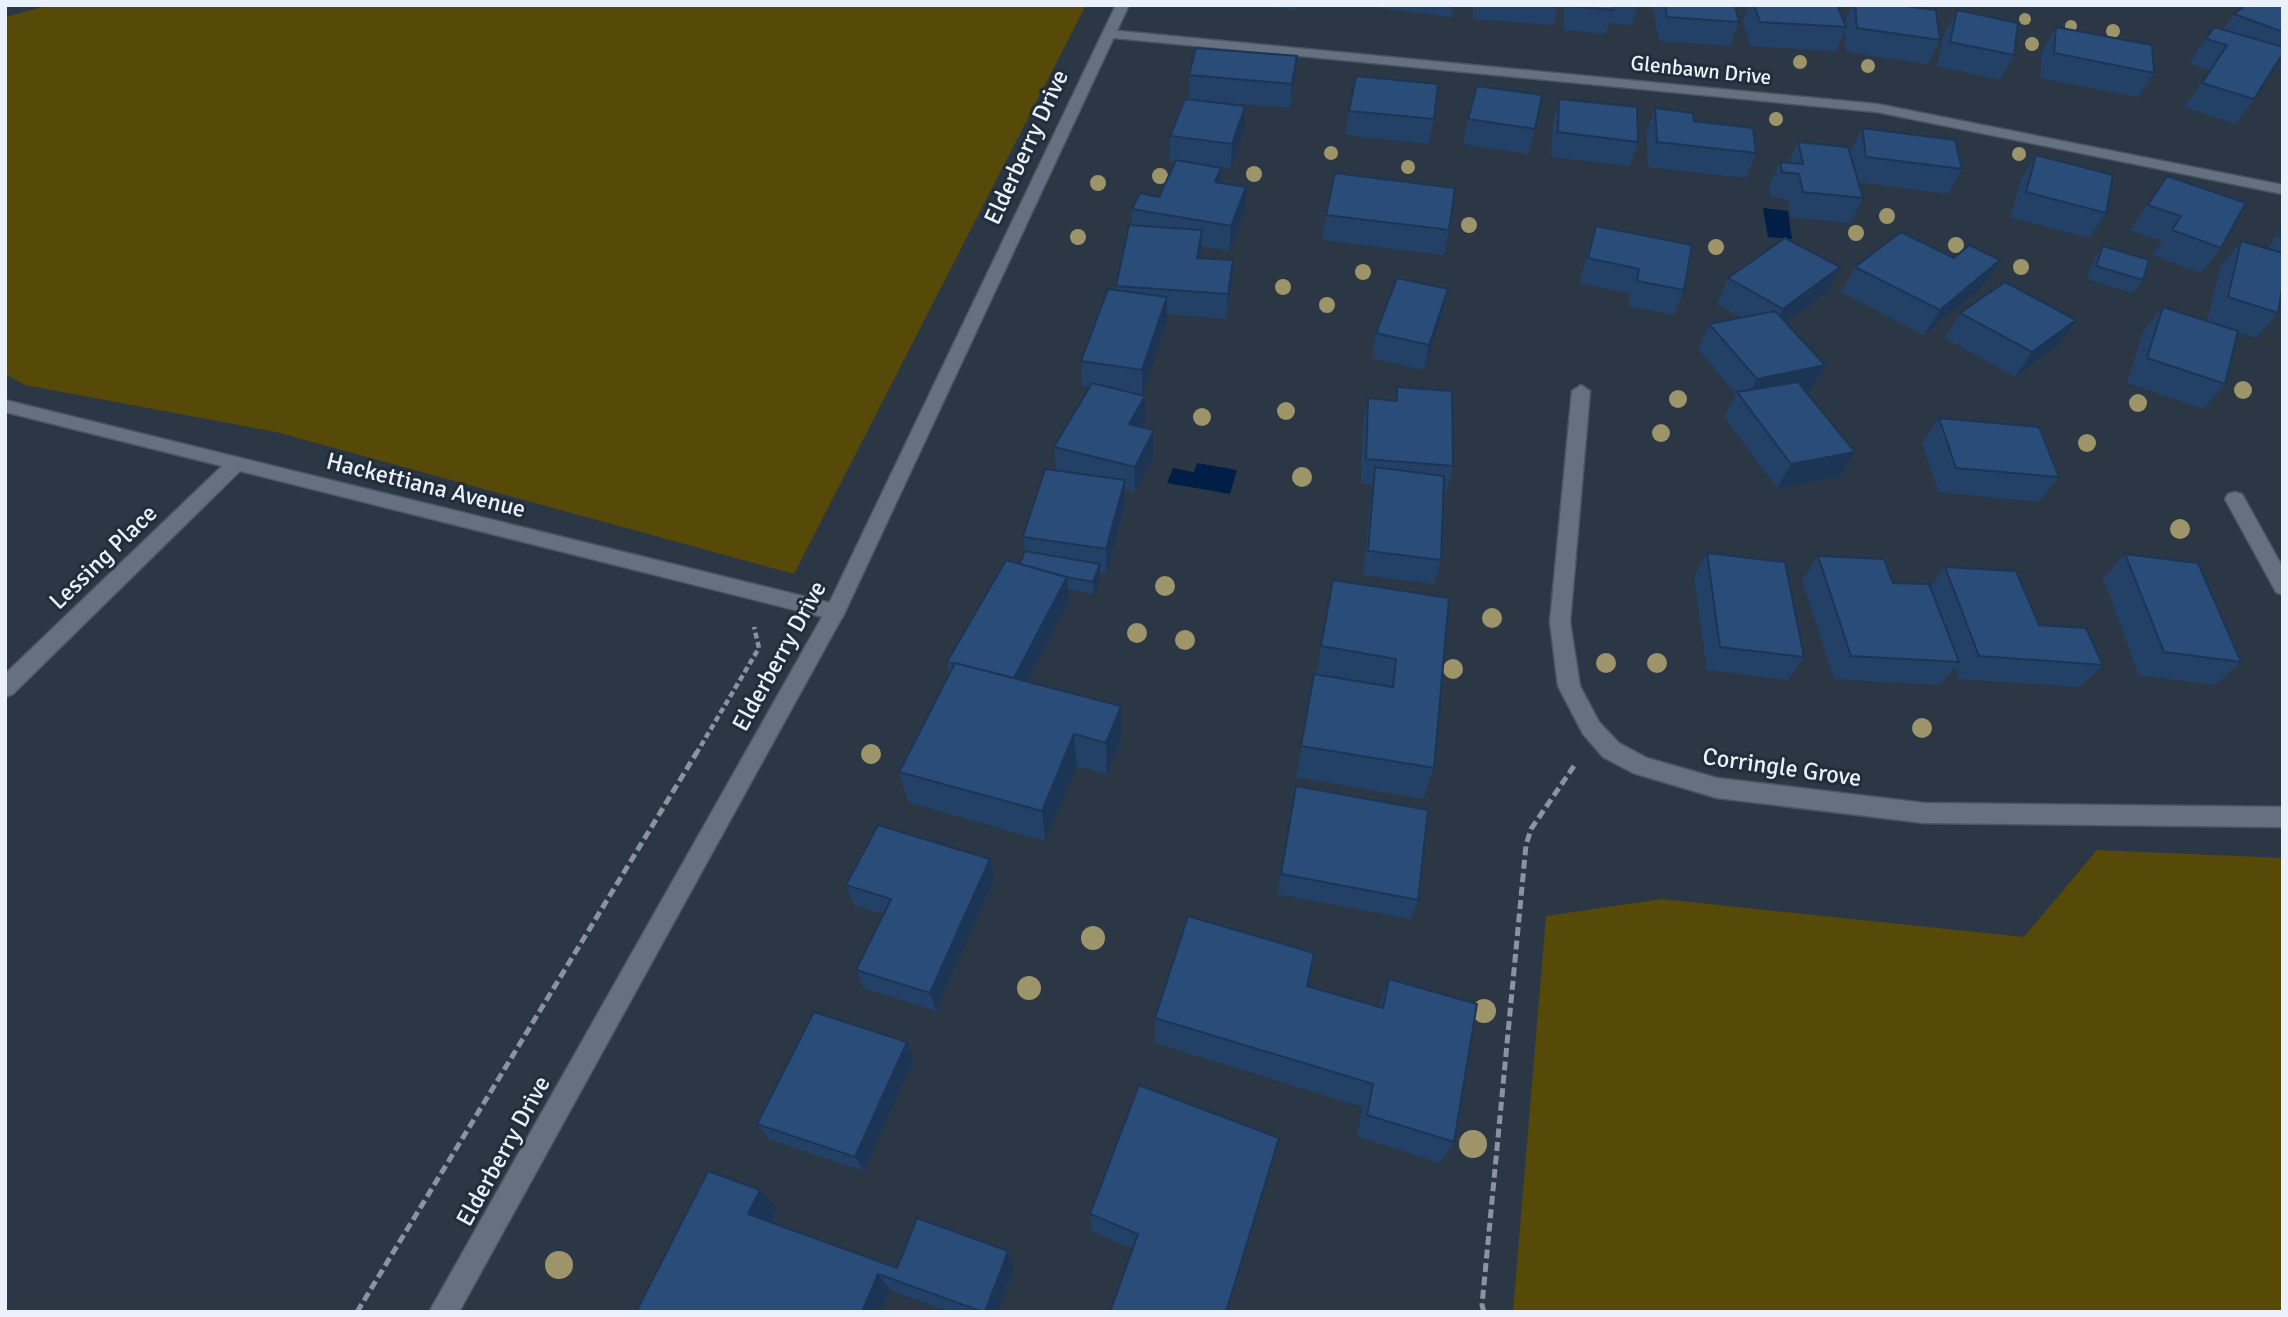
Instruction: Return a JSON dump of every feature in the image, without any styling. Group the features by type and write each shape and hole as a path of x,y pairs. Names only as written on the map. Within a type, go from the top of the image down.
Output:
{"street":[{"name":"Elderberry Drive","path":"443,1312 835,612 1123,5"},
{"name":"Glenbawn Drive","path":"1109,34 1877,108 2283,190"},
{"name":"Corringle Grove","path":"1581,391 1560,622 1569,686 1591,728 1611,750 1641,766 1717,788 1924,813 2283,817"},
{"name":"Hackettiana Avenue","path":"5,406 835,612"},
{"name":"Lessing Place","path":"5,688 237,463"},
{"path":"2235,499 2283,587"}],"path":[{"path":"357,1312 733,695 758,648 751,615"},
{"path":"1484,1312 1482,1305 1526,845 1531,830 1583,752 1600,737"}],"shaded area":[{"path":"51,5 1086,5 794,574 276,432 25,385 5,374 5,17"},
{"path":"2097,850 2283,858 2283,1312 1513,1312 1546,916 1662,899 2024,937"}],"water":[{"path":"1763,208 1788,211 1792,239 1768,237"},
{"path":"1197,463 1237,470 1230,494 1167,483 1173,468 1194,472"}],"building":[{"path":"1613,5 1613,10 1570,6"},
{"path":"1665,5 1735,5 1739,22 1667,17"},
{"path":"1754,5 1837,5 1846,27 1760,22"},
{"path":"1855,5 1897,5 1936,10 1940,40 1857,28"},
{"path":"2246,5 2283,5 2283,32 2234,14"},
{"path":"1957,10 2018,23 2014,55 1950,42"},
{"path":"2056,27 2152,45 2154,73 2054,53"},
{"path":"2214,27 2283,47 2283,53 2254,99 2202,83 2227,45 2206,39"},
{"path":"1196,48 1297,56 1292,84 1189,75"},
{"path":"1356,76 1438,84 1434,119 1349,111"},
{"path":"1477,86 1542,95 1535,129 1468,119"},
{"path":"1185,99 1245,106 1232,144 1170,136"},
{"path":"1559,99 1637,107 1638,142 1558,132"},
{"path":"1655,108 1693,113 1694,121 1753,128 1756,153 1657,142"},
{"path":"1862,128 1955,140 1962,169 1866,157"},
{"path":"1798,142 1848,147 1863,198 1803,192 1799,174 1782,172 1780,162 1803,164"},
{"path":"2036,155 2113,175 2106,213 2026,192"},
{"path":"1176,160 1221,168 1215,182 1246,187 1231,226 1132,209 1140,193 1159,197"},
{"path":"1335,173 1455,188 1449,230 1326,215"},
{"path":"2167,176 2246,203 2221,248 2172,230 2181,216 2148,205"},
{"path":"1129,225 1202,230 1197,258 1233,260 1228,294 1116,286"},
{"path":"1596,226 1692,245 1684,290 1637,281 1639,269 1588,258"},
{"path":"1901,232 1954,258 1969,245 2000,260 1940,310 1855,267"},
{"path":"1785,238 1840,267 1783,309 1728,278"},
{"path":"2241,241 2283,253 2283,284 2278,313 2228,297"},
{"path":"2103,246 2149,260 2143,280 2096,266"},
{"path":"1397,278 1448,289 1429,345 1376,333"},
{"path":"2005,282 2076,320 2032,352 1960,313"},
{"path":"1108,289 1167,297 1142,370 1081,361"},
{"path":"2163,307 2238,331 2225,384 2147,358"},
{"path":"1775,311 1825,365 1757,379 1709,324"},
{"path":"1798,382 1855,452 1791,464 1737,392"},
{"path":"1092,383 1145,396 1129,424 1154,430 1135,467 1054,447"},
{"path":"1397,387 1452,391 1453,466 1366,459 1368,398 1397,401"},
{"path":"1939,418 2039,427 2059,477 1956,468"},
{"path":"1375,467 1444,476 1441,560 1368,551"},
{"path":"1045,469 1125,480 1106,549 1023,537"},
{"path":"1025,551 1100,564 1093,582 1020,564"},
{"path":"1707,553 1785,562 1804,657 1720,647"},
{"path":"2125,554 2198,563 2241,662 2164,652"},
{"path":"1818,556 1884,559 1893,583 1929,584 1959,662 1851,656"},
{"path":"1006,560 1067,577 1014,678 947,662"},
{"path":"1945,567 2016,571 2039,625 2086,628 2103,665 1979,656"},
{"path":"1333,580 1449,598 1434,768 1301,746 1314,674 1393,687 1396,659 1321,646"},
{"path":"955,663 1121,706 1106,743 1074,734 1042,811 899,772"},
{"path":"1296,786 1428,810 1418,900 1281,874"},
{"path":"878,825 990,859 930,993 856,970 891,899 846,885"},
{"path":"1188,916 1314,953 1307,986 1383,1008 1389,979 1477,1004 1454,1142 1367,1115 1373,1084 1155,1018"},
{"path":"814,1012 907,1042 855,1157 757,1124"},
{"path":"1139,1085 1279,1138 1226,1312 1110,1312 1138,1234 1090,1214"},
{"path":"708,1171 760,1190 748,1214 897,1268 917,1218 1008,1251 985,1312 878,1274 862,1312 636,1312"}]}
